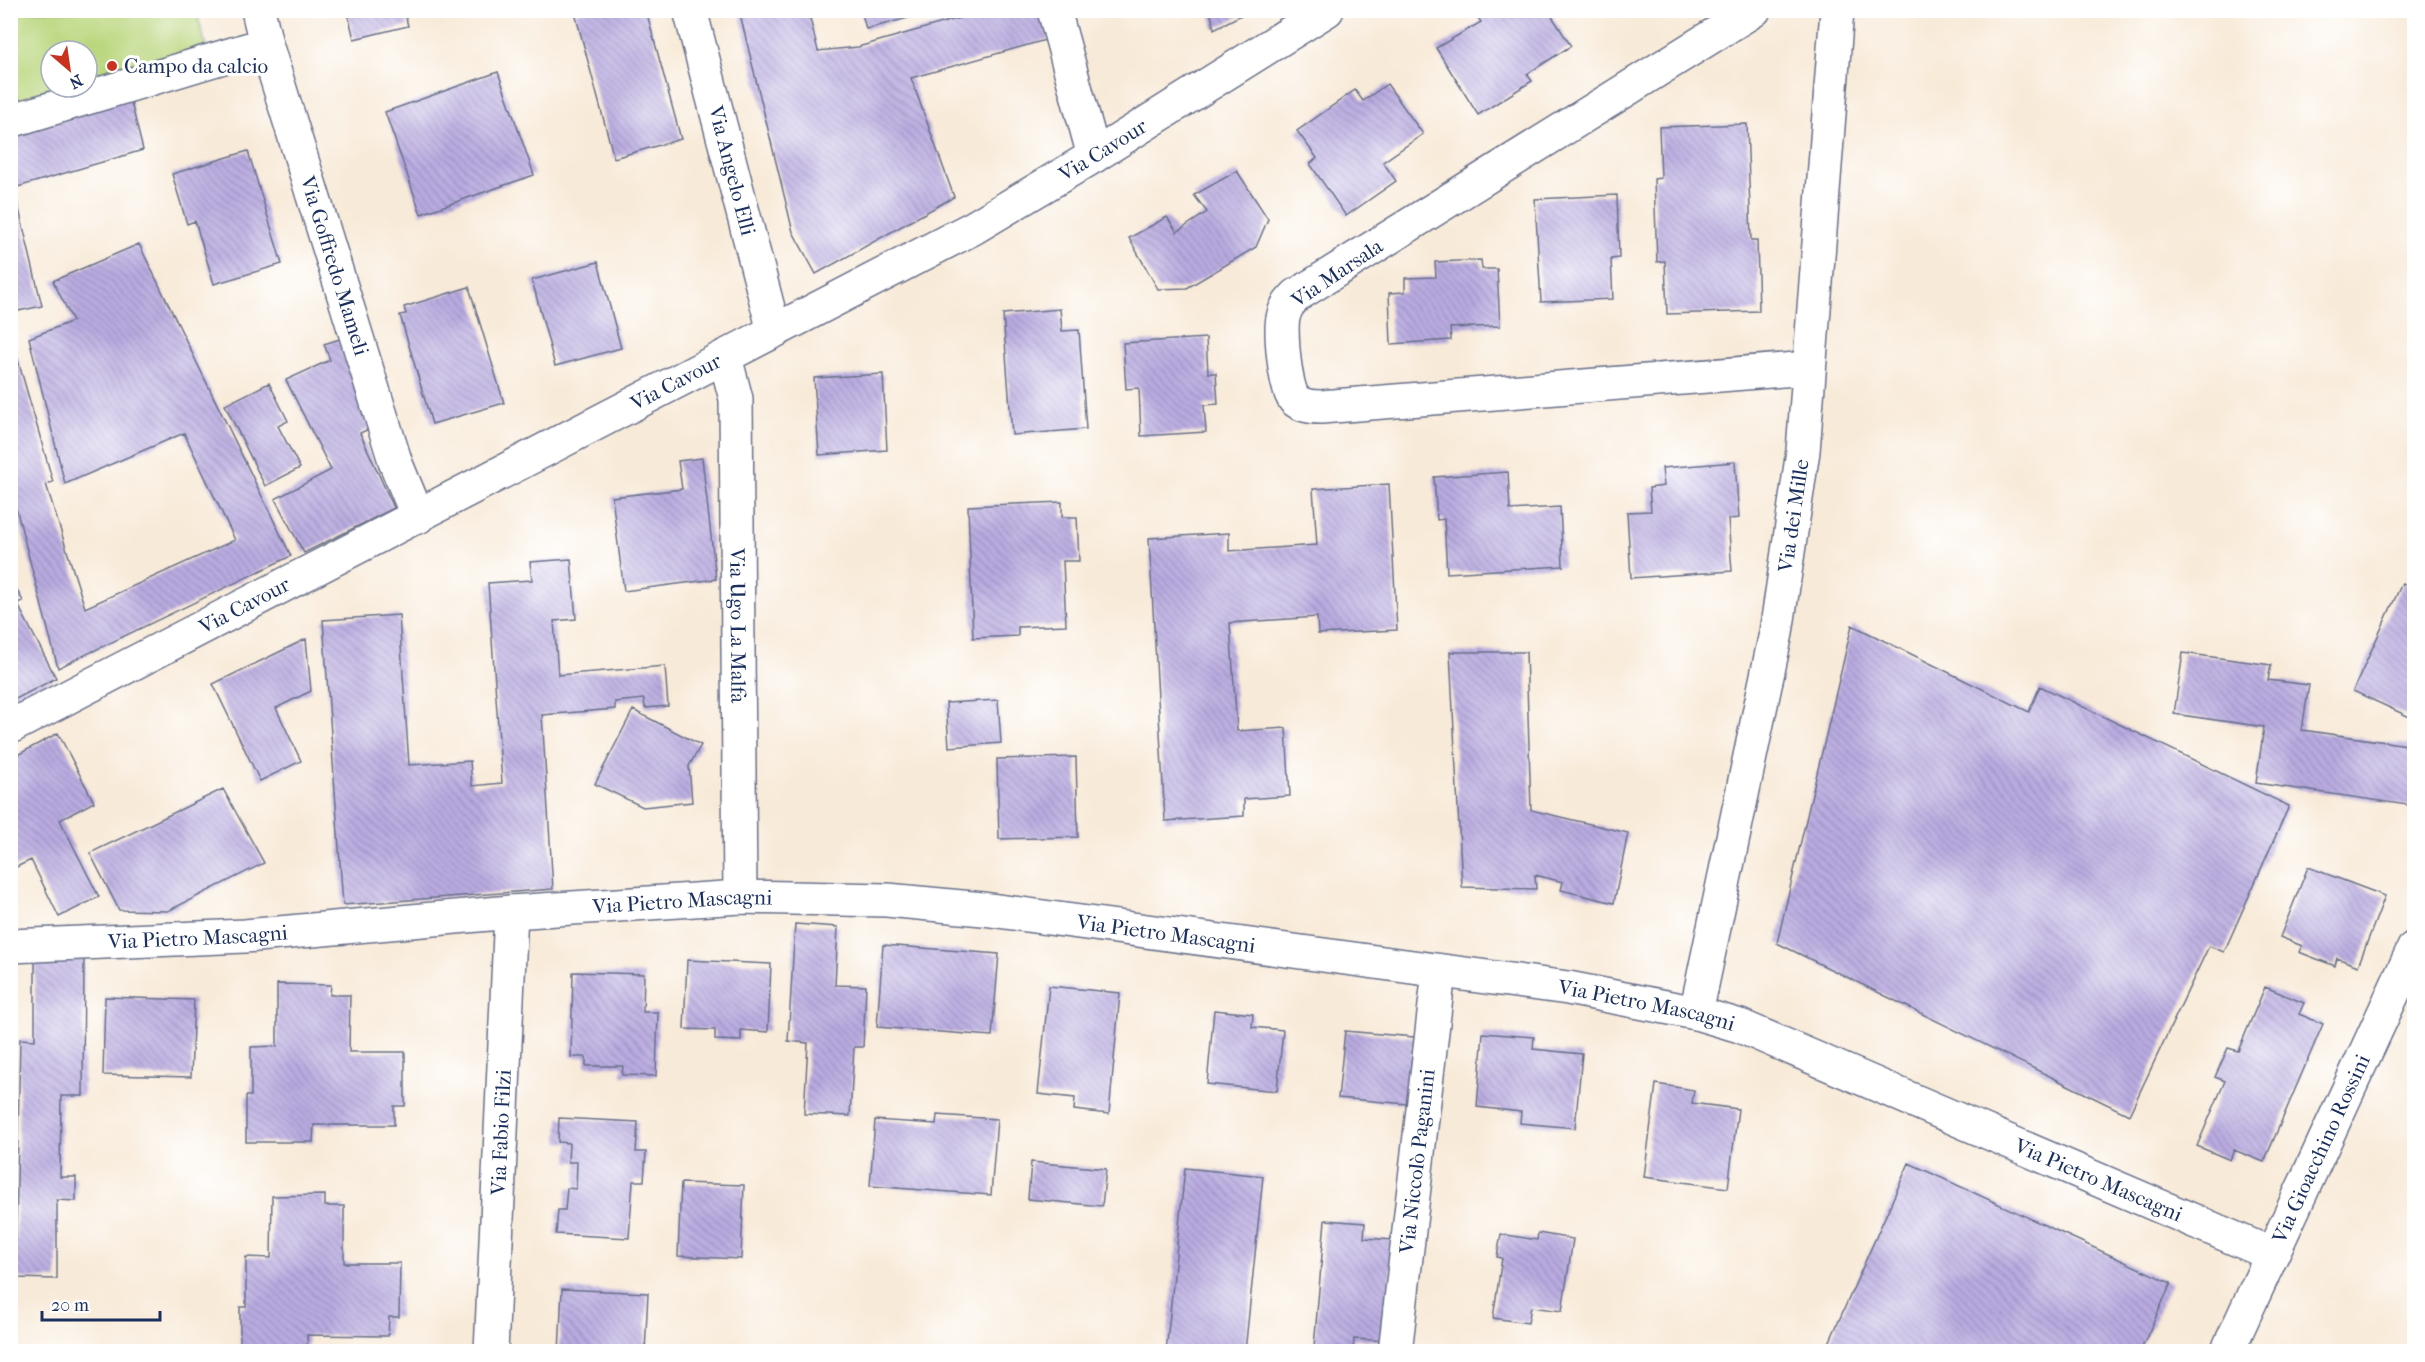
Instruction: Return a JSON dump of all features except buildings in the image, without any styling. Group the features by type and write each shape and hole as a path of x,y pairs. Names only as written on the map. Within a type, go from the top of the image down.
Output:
{"street":[{"name":"Via Goffredo Mameli","path":"258,10 266,44 396,464 418,517"},
{"name":"Via Angelo Elli","path":"690,10 774,331"},
{"path":"1054,10 1094,156"},
{"name":"Via Cavour","path":"10,728 973,228 1094,156 1327,10"},
{"name":"Via Marsala","path":"1754,10 1297,295 1286,306 1282,320 1287,387 1295,400 1308,407 1321,407 1808,368"},
{"name":"Via dei Mille","path":"1696,1013 1776,633 1803,451 1837,10"},
{"path":"10,121 266,44"},
{"name":"Via Ugo La Malfa","path":"725,357 736,399 740,897"},
{"name":"Via Pietro Mascagni","path":"10,946 245,936 511,912 740,897 887,900 983,909 1568,988 1696,1013 1740,1026 2271,1254"},
{"name":"Via Fabio Filzi","path":"491,1352 511,912"},
{"name":"Via Gioacchino Rossini","path":"2227,1352 2415,948"},
{"name":"Via Niccolò Paganini","path":"1395,1352 1439,971"}],"green space":[{"name":"Campo da calcio","path":"11,11 196,11 206,46 99,77 99,39 39,39 39,96 11,104"}],"place":[{"name":"Campo da calcio","path":"112,66"}]}
